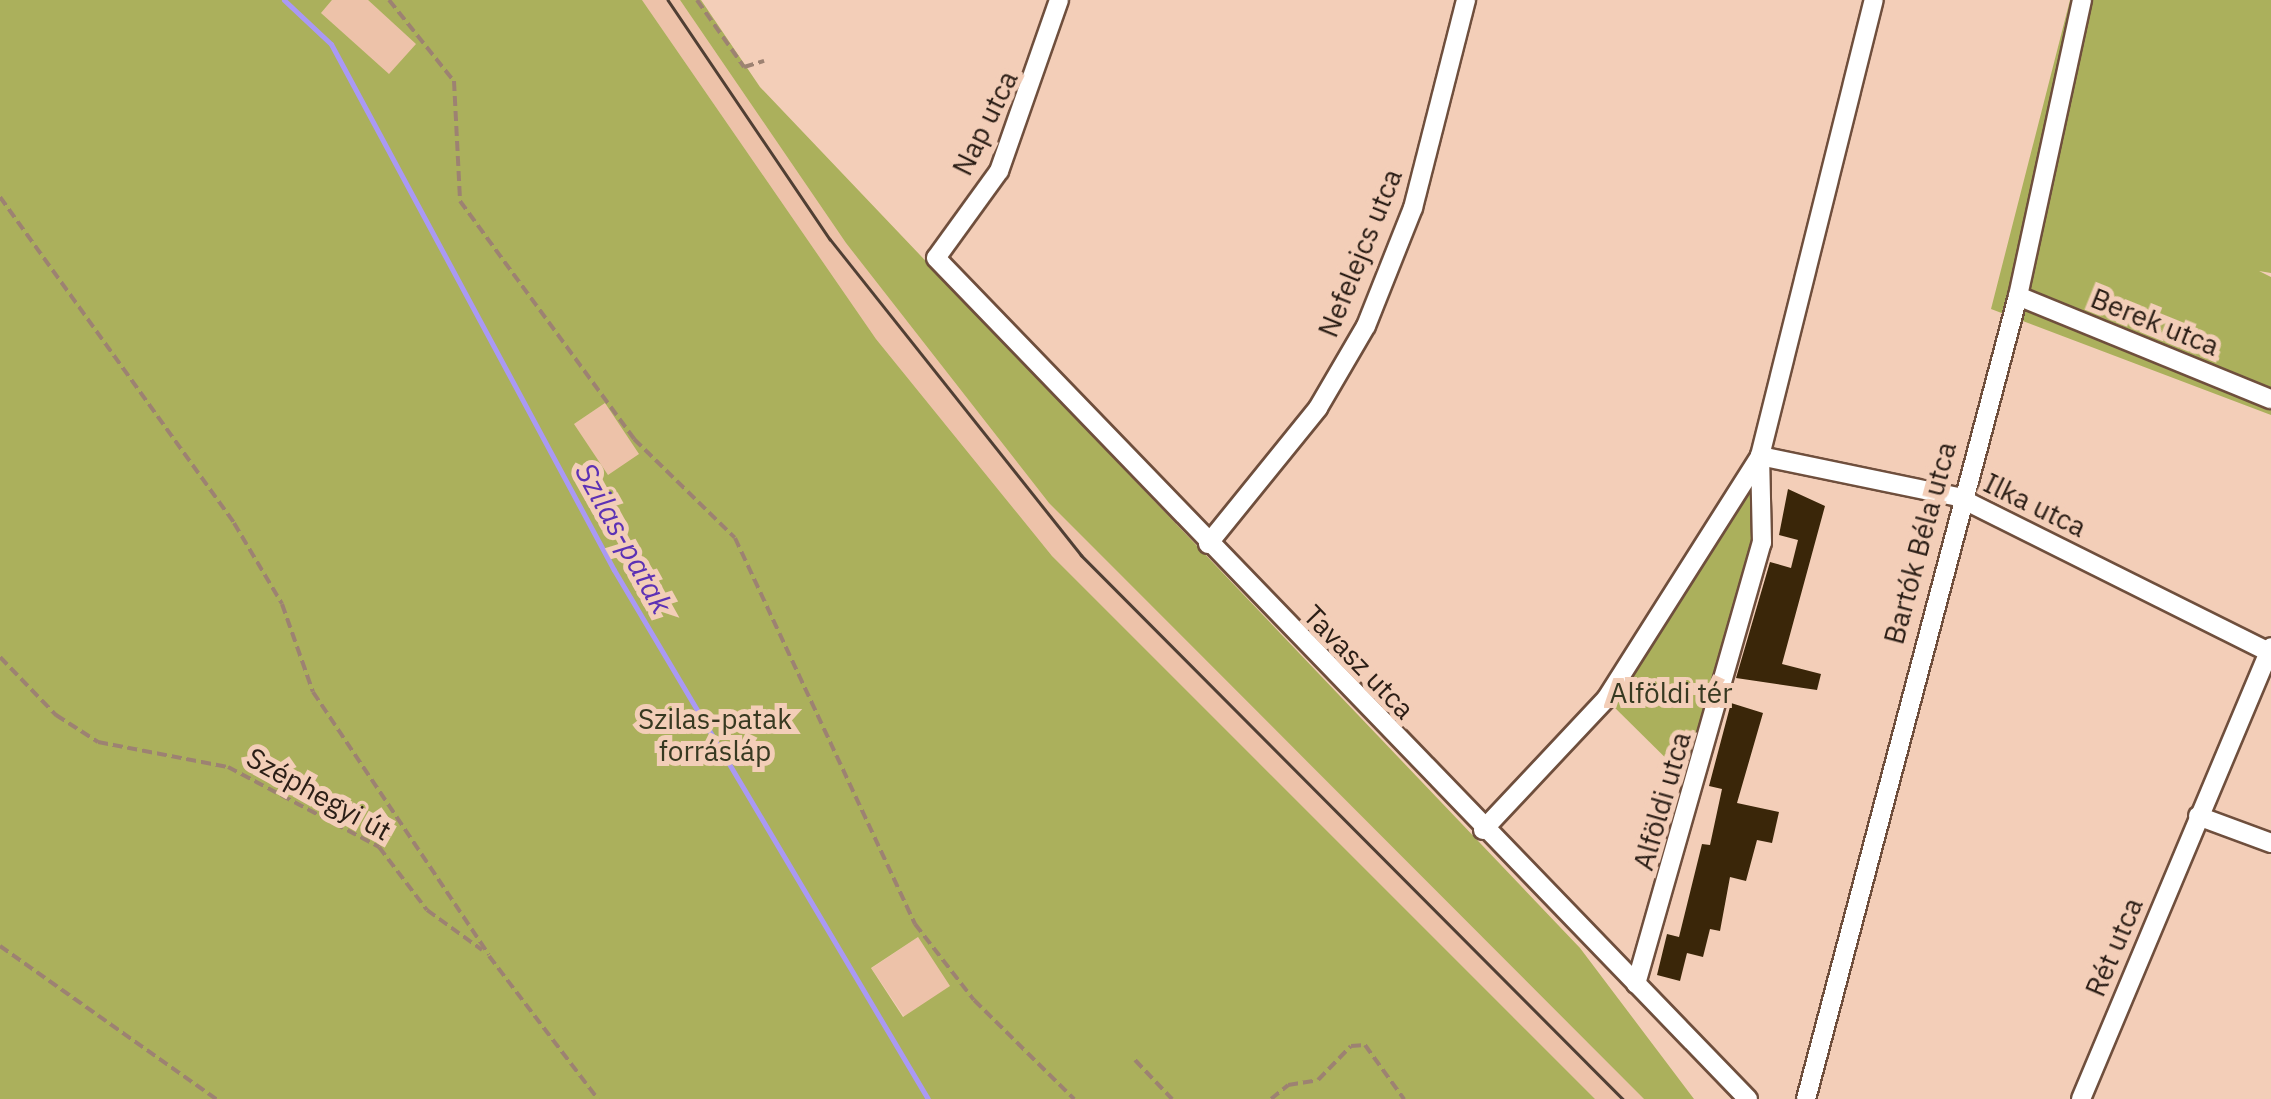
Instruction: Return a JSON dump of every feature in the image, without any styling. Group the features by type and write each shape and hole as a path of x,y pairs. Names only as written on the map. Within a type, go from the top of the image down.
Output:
{"street":[{"name":"Nap utca","path":"936,258 999,171 1037,82 1058,0"},
{"name":"Nefelejcs utca","path":"1208,544 1318,408 1366,326 1413,208 1466,0"},
{"name":"Alföldi utca","path":"1636,984 1762,543 1760,456 1874,0"},
{"name":"Bartók Béla utca","path":"1806,1099 1958,497 2018,296 2082,0"},
{"name":"Tavasz utca","path":"936,258 1482,830 1748,1099"},
{"name":"Berek utca","path":"2018,296 2271,399"},
{"name":"Alföldi utca","path":"1482,830 1606,698 1760,456"},
{"name":"Ilka utca","path":"1760,456 1958,497 2270,650"},
{"name":"Rét utca","path":"2081,1099 2270,650"},
{"path":"2198,816 2271,843"}],"path":[{"path":"388,0 454,81 460,201 634,439 735,538 915,924 974,1000 1074,1099"},
{"path":"696,0 744,67 764,61"},
{"path":"0,197 234,523 282,604 313,692 489,955"},
{"name":"Széphegyi út","path":"0,658 98,742 228,767 379,847 427,910 489,955 598,1099"},
{"path":"0,946 216,1099"},
{"path":"1271,1099 1288,1084 1318,1080 1351,1046 1365,1045 1404,1099"},
{"path":"1135,1060 1172,1099"}],"shaded area":[{"path":"332,0 368,0 417,44 389,75 321,13"},
{"path":"642,0 680,0 846,243 1049,503 1644,1099 1595,1099 1052,556 876,339"},
{"path":"605,403 640,454 608,476 573,424"},
{"path":"918,937 951,986 905,1017 872,968"}],"green space":[{"name":"Szilas-patak forrásláp","path":"0,0 332,0 321,13 389,74 416,44 368,0 642,0 876,339 1052,556 1595,1099 0,1099","holes":["605,403 639,454 608,475 574,424","918,937 950,986 903,1017 871,968"]},
{"path":"680,0 701,0 760,87 1580,948 1694,1099 1644,1099 1049,503 846,243"},
{"path":"2070,0 2271,0 2271,273 2259,271 2271,277 2271,415 1991,309"},
{"name":"Alföldi tér","path":"1760,456 1762,543 1697,789 1606,699"}],"building":[{"path":"1788,489 1825,506 1782,664 1821,674 1817,690 1736,678 1770,562 1791,568 1798,540 1779,535"},
{"path":"1731,703 1763,713 1737,803 1779,812 1772,843 1757,840 1746,881 1730,877 1720,931 1710,929 1703,957 1687,953 1680,981 1657,975 1667,934 1679,937 1702,844 1710,845 1722,789 1709,786"}],"waterway":[{"name":"Szilas-patak","path":"284,0 331,44 614,570 928,1099"}],"tram line":[{"path":"668,0 830,239 1081,555 1623,1099"}]}
